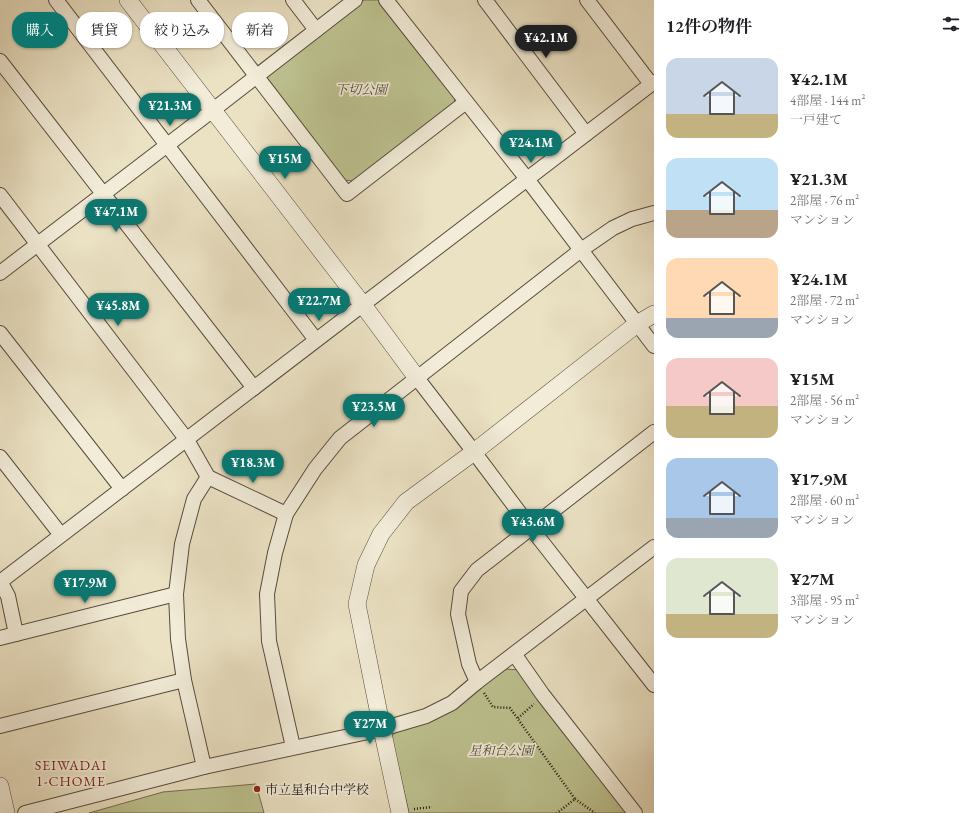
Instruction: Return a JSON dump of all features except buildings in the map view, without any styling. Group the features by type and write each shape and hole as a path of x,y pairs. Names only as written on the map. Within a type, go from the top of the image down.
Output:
{"street":[{"path":"56,0 316,340"},
{"path":"128,0 363,305 531,528 587,599 649,667 654,685"},
{"path":"198,0 347,194 466,102"},
{"path":"293,0 316,30"},
{"path":"0,273 355,0"},
{"path":"386,0 527,180 654,346"},
{"path":"485,0 586,134"},
{"path":"16,634 8,596 0,581 188,440 316,340 653,83 587,0"},
{"path":"0,61 254,388"},
{"path":"0,195 188,440 208,477 286,514"},
{"path":"293,747 269,642 267,594 286,514 315,469 340,438 581,250 613,228 632,219 654,213"},
{"path":"400,813 357,604 366,565 381,534 406,502 474,452 637,324 654,314"},
{"path":"0,333 122,489"},
{"path":"477,682 469,664 458,614 461,590 476,570 654,432"},
{"path":"0,458 61,536"},
{"path":"204,767 184,680 178,639 176,594 182,544 194,499 208,477"},
{"path":"25,813 204,767 382,729 426,716 452,704 477,682 515,655 654,547"},
{"path":"0,638 176,594"},
{"path":"515,655 543,695 634,813"},
{"path":"0,726 184,680"},
{"path":"0,786 6,813"}],"path":[{"path":"477,682 493,707 510,708 575,799 595,813"},
{"path":"518,718 543,695"},
{"path":"557,813 575,799"}],"green space":[{"name":"下切公園","path":"364,0 381,0 455,96 454,106 354,181 343,180 267,83 268,73"},
{"name":"星和台公園","path":"505,669 521,670 629,813 409,813 391,734"},
{"path":"256,784 264,813 89,813 163,792"}],"place":[{"name":"市立星和台中学校","path":"257,789"}],"district":[{"name":"SEIWADAI 1-CHOME","path":"71,774"}]}
